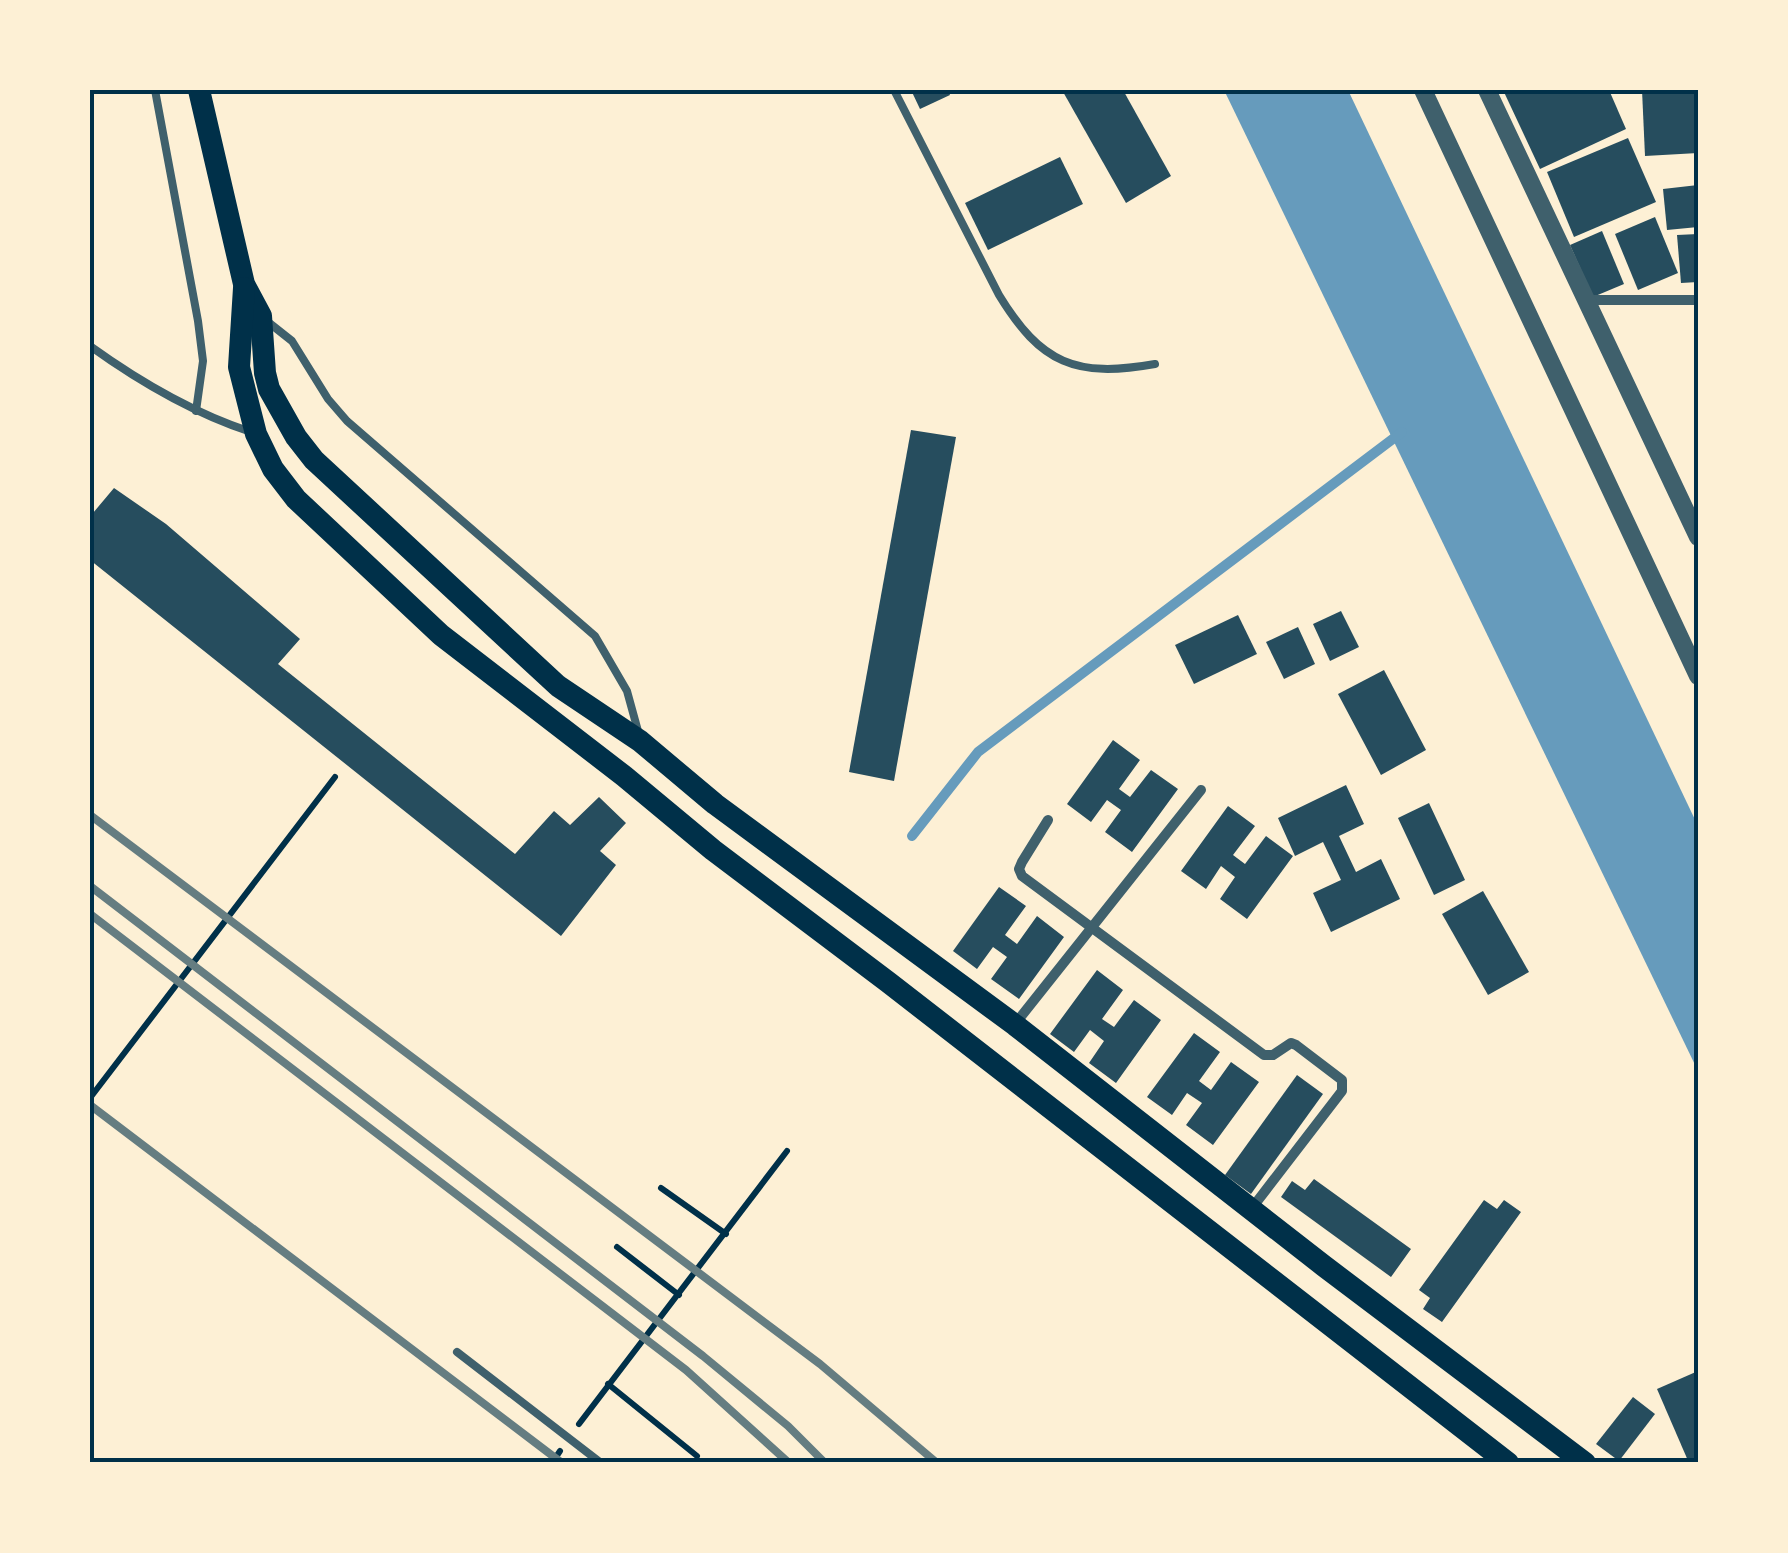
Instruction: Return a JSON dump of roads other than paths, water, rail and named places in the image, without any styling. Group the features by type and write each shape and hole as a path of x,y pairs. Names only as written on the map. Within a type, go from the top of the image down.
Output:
{"main road":[{"path":"199,90 244,284 261,316 269,389 314,460 558,686 640,741 730,815 1015,1025 1585,1463"},
{"path":"244,284 239,367 256,434 273,469 296,499 441,635 624,776 712,850 1508,1463"}],"street":[{"path":"1423,90 1698,676"},
{"path":"1486,90 1698,538"},
{"path":"1585,300 1698,300"},
{"path":"1015,1025 1201,790"},
{"path":"1048,820 1019,869 1022,876 1264,1055 1296,1044 1342,1080 1342,1091 1252,1208"}],"lane":[{"path":"154,90 198,321 203,361 196,411"},
{"path":"894,90 1014,320 1056,360 1094,369 1155,364"},
{"path":"261,316 292,341 328,399 361,434 595,636 627,691 640,741"},
{"path":"90,346 132,377 196,411 256,434"},
{"path":"457,1352 600,1463"}],"water":[{"path":"1224,90 1348,90 1698,826 1698,1071"}],"waterway":[{"path":"912,836 978,752 1402,432"}],"railway":[{"path":"90,815 820,1364 937,1463"},
{"path":"90,886 703,1356 788,1426 825,1463"},
{"path":"90,914 686,1370 789,1463"},
{"path":"90,1105 562,1463"}]}
